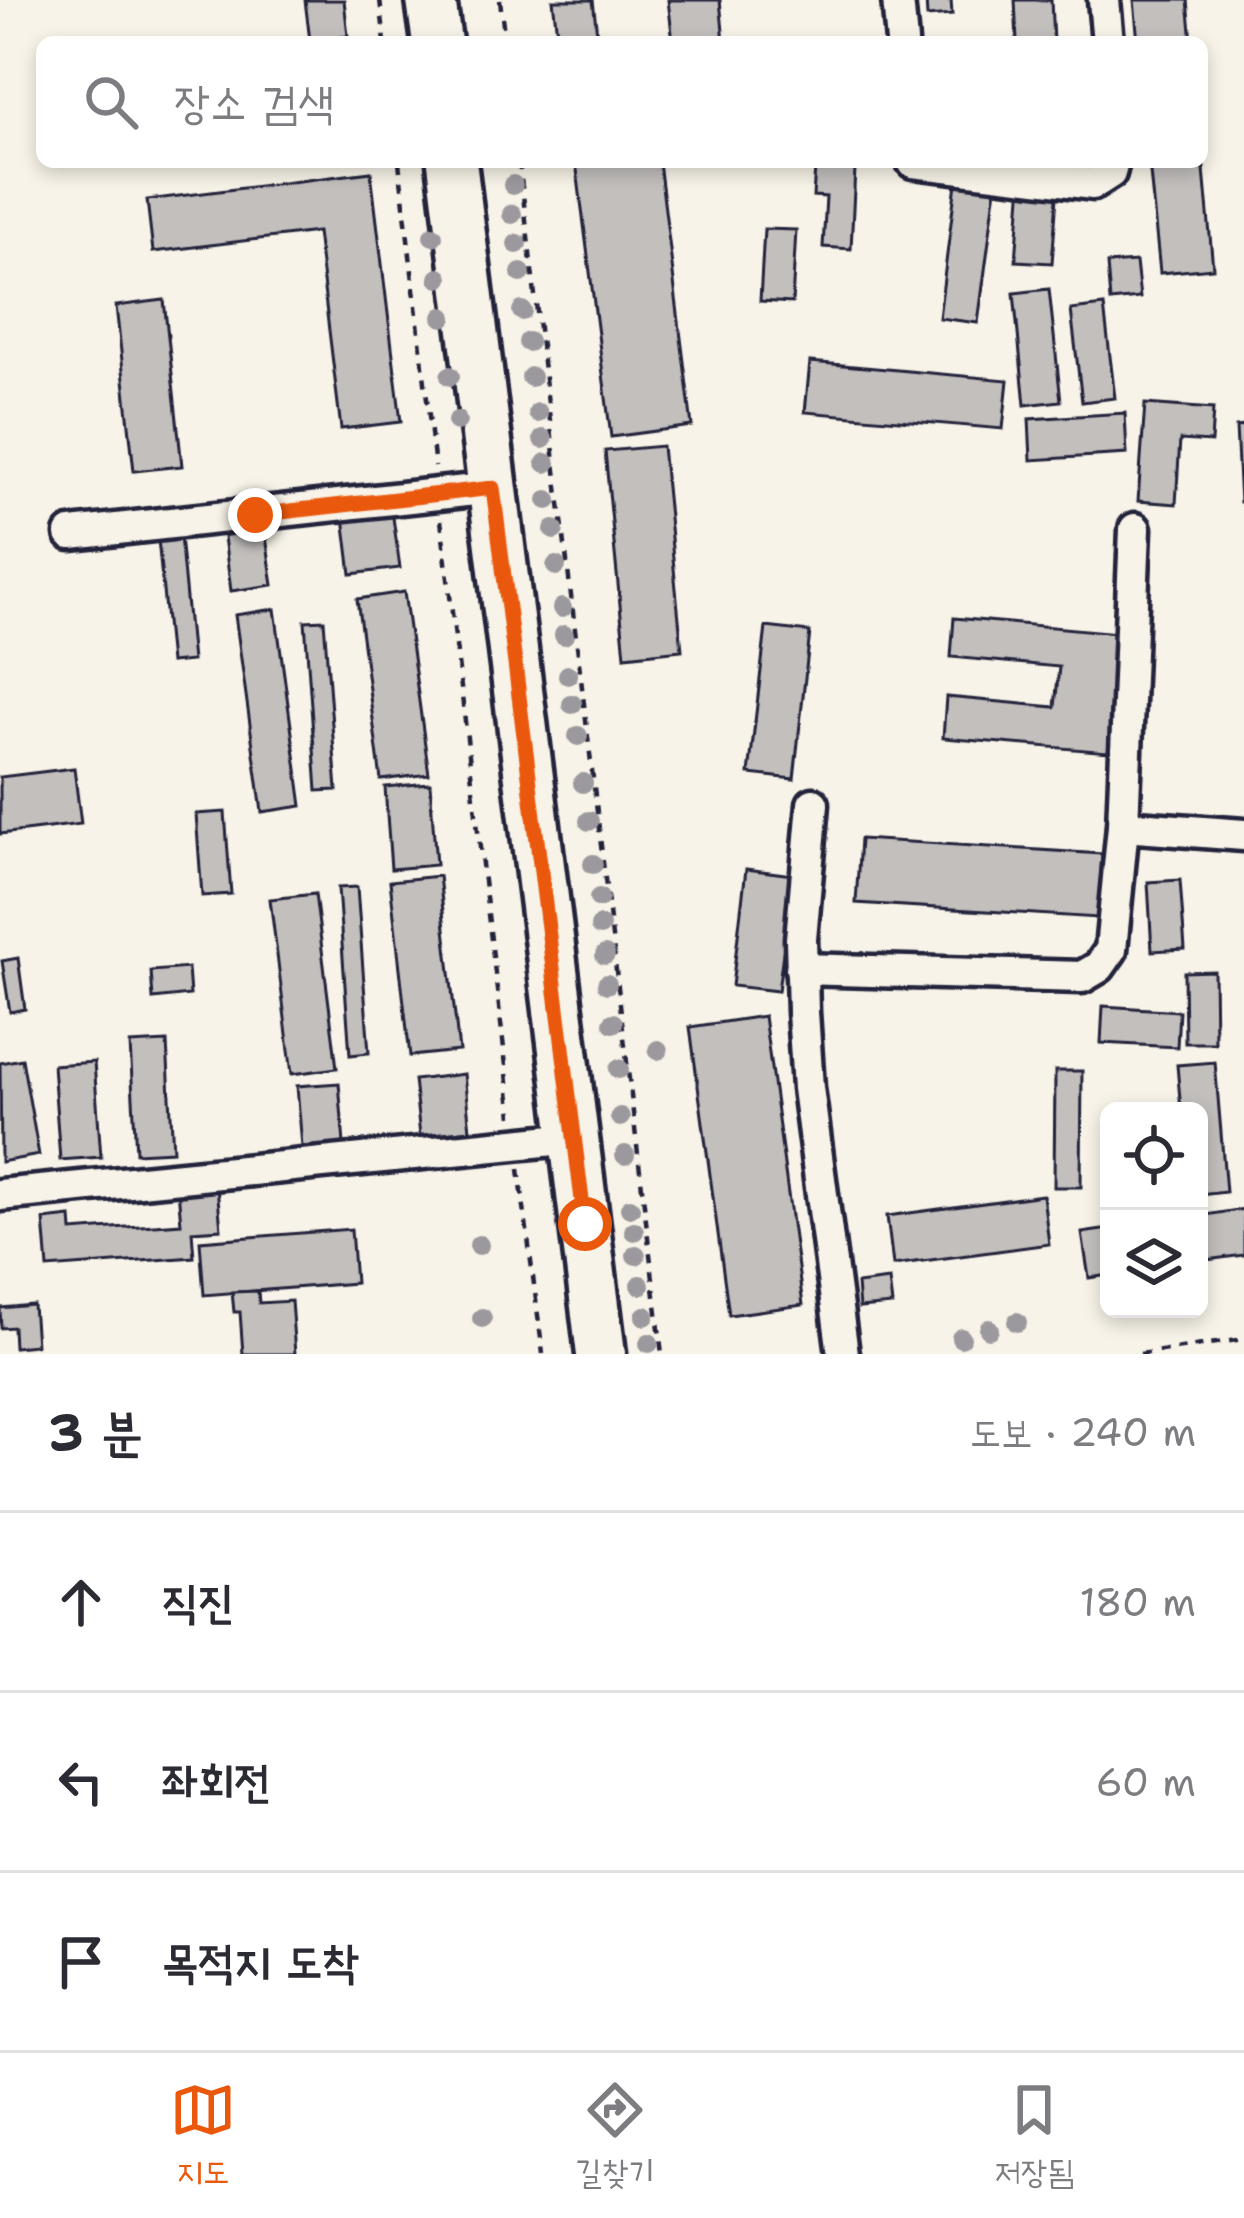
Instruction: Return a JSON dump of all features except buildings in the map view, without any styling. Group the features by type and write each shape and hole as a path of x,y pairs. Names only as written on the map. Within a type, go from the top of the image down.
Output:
{"main road":[{"path":"431,0 435,36"},
{"path":"453,168 601,1354"}],"street":[{"path":"898,0 901,36"},
{"path":"1104,0 1107,36"},
{"path":"962,168 1094,184 1111,168"},
{"path":"71,534 493,488"},
{"path":"801,969 1082,977 1099,967 1111,950 1123,826 1135,530"},
{"path":"813,804 801,969 808,1088 843,1354"},
{"path":"1123,826 1244,835"},
{"path":"0,1195 574,1138"}],"path":[{"path":"380,0 384,36"},
{"path":"500,0 504,36"},
{"path":"400,168 543,1354"},
{"path":"520,168 662,1354"},
{"path":"1140,1354 1244,1339"}],"route":[{"path":"255,515 493,488 585,1224"}]}
